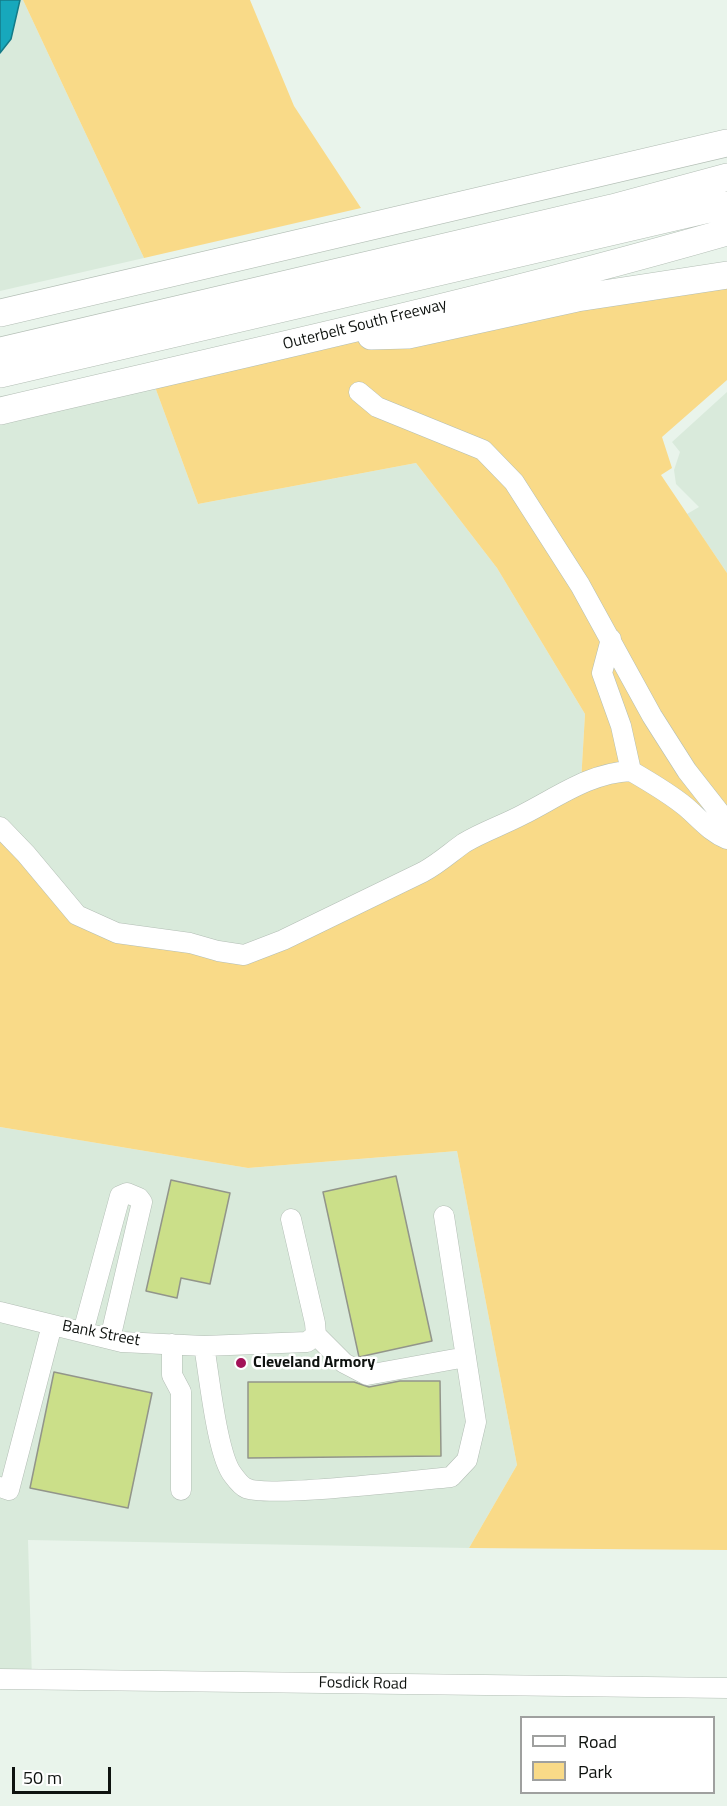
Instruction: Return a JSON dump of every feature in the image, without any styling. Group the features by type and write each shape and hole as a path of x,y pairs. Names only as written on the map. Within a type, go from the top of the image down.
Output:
{"highway":[{"path":"0,313 727,143"},
{"path":"0,374 387,272 727,177"},
{"path":"0,351 727,205"},
{"name":"Outerbelt South Freeway","path":"0,411 319,337 405,325 727,232"},
{"path":"405,325 727,275"}],"street":[{"path":"359,392 377,407 431,431 472,444 496,463 514,482 611,639 652,716 687,771 727,822"},
{"path":"611,639 602,674 621,726 631,771"},
{"path":"0,827 77,915 117,933 190,943 244,955 283,940 423,872 464,843 581,782 615,772 631,771 656,785 713,832 727,839"},
{"path":"82,1332 120,1196 127,1193 139,1198 142,1202 110,1339"},
{"path":"204,1346 223,1450 231,1473 246,1489 265,1491 364,1486 451,1478 467,1460 476,1422 444,1216"},
{"path":"291,1219 316,1335 344,1363 367,1375 466,1357"},
{"name":"Bank Street","path":"0,1312 110,1339 172,1344 204,1346 292,1344 307,1342 316,1335"},
{"path":"0,1488 9,1490 52,1325"},
{"path":"172,1344 172,1375 181,1392 181,1490"},
{"name":"Fosdick Road","path":"0,1679 727,1688"}],"shaded area":[{"path":"20,0 23,0 144,258 0,291 0,53 11,39"},
{"path":"151,376 198,504 416,463 497,568 585,714 581,782 244,955 77,915 0,827 0,411"},
{"path":"727,392 727,573 687,514 699,507 676,484 674,470 680,452 672,442"},
{"path":"0,1127 248,1168 457,1151 517,1465 469,1548 28,1540 32,1680 0,1680"}],"green space":[{"path":"23,0 250,0 294,106 361,208 144,258"},
{"path":"727,275 727,380 662,437 672,468 661,475 727,573 727,1550 469,1548 517,1465 457,1151 248,1168 0,1127 0,827 77,915 244,955 581,782 585,714 497,568 416,463 198,504 151,376"}],"water":[{"path":"0,0 20,0 11,39 0,53"}],"building":[{"path":"396,1176 432,1341 359,1357 323,1192"},
{"path":"171,1180 230,1193 210,1284 181,1278 177,1298 146,1291"},
{"path":"54,1372 152,1393 128,1508 30,1488"},
{"path":"400,1381 440,1381 441,1456 248,1458 248,1382 354,1382 369,1387"}],"place":[{"name":"Cleveland Armory","path":"241,1363"}]}
